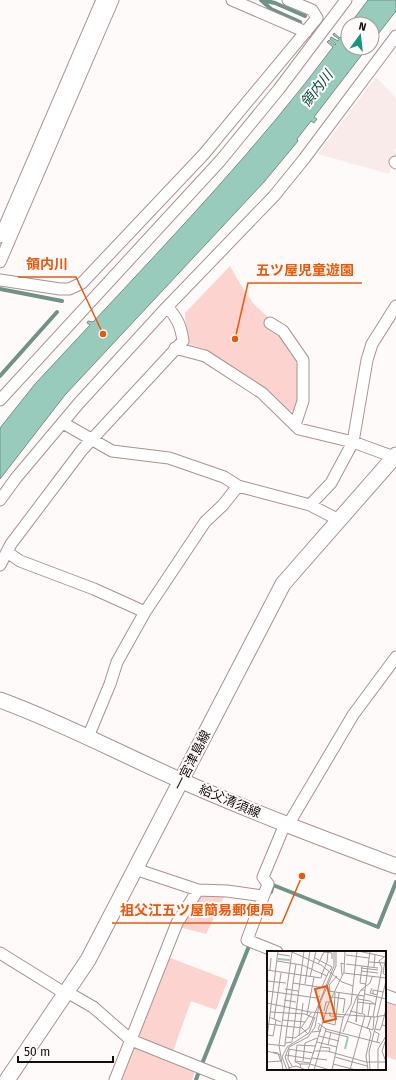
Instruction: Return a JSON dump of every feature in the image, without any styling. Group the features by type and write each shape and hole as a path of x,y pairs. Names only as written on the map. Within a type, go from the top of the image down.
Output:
{"main road":[{"name":"一宮津島線","path":"7,1080 88,960 283,584 338,520 395,458"},
{"name":"給父清須線","path":"0,700 88,737 182,781 286,824 396,866"}],"street":[{"path":"0,237 102,0"},
{"path":"0,262 113,0"},
{"path":"232,0 306,32"},
{"path":"0,280 60,289 69,289 82,283 204,154 317,18 312,10 288,0"},
{"path":"0,400 220,162 279,89 346,0"},
{"path":"0,500 16,478 63,422 167,307 274,196 304,159 396,36"},
{"path":"310,506 330,483 353,442 365,368 372,344 396,306"},
{"path":"0,565 35,511 91,440 183,341 182,327 175,315 167,307"},
{"path":"270,323 283,331 303,360 303,401 295,425"},
{"path":"175,348 205,356 212,360 262,393 299,429 353,442 395,458"},
{"path":"63,422 91,440 112,451 162,457 186,463 224,477 238,486 310,506 338,520"},
{"path":"88,737 110,684 117,662 145,612 205,522 223,505 238,486"},
{"path":"7,552 20,561 94,589 145,612"},
{"path":"274,951 247,940 268,884 264,877 286,824 353,715 396,657"},
{"path":"135,869 198,890 227,891 263,896"},
{"path":"115,1080 177,923 198,890"},
{"path":"0,953 66,993 93,1007 131,1040 231,1080"},
{"path":"386,995 396,999"}],"shaded area":[{"path":"376,77 396,98 396,148 394,151 396,152 396,158 394,158 389,174 318,154"},
{"path":"230,266 253,303 271,320 286,340 292,351 297,362 301,386 300,398 296,410 287,411 264,387 204,349 187,344 185,313"},
{"path":"200,893 225,895 206,934 179,927"},
{"path":"168,957 228,980 216,1010 191,1001 172,1054 136,1037"},
{"path":"386,1000 396,1004 396,1060 386,1056"},
{"path":"131,1045 196,1069 192,1080 117,1080"}],"water":[{"path":"368,0 396,0 396,11 380,32 380,16 356,16"},
{"path":"334,33 340,38 340,56 361,56 314,117 317,119 314,123 311,121 297,139 298,141 264,182 65,395 0,479 0,428 35,384 90,325 87,323 88,321 93,322 247,154 333,47 327,42 329,40 335,45 336,44 330,39 331,37 338,41 339,39 333,35"}],"waterway":[{"path":"261,0 271,9 300,22"},
{"path":"262,0 275,3 305,16"},
{"path":"0,289 62,301"},
{"path":"0,376 57,312"},
{"path":"271,892 273,885 378,927 396,882"},
{"path":"202,1064 249,946"},
{"path":"196,1080 199,1071"}],"place":[{"name":"領内川","path":"103,334"},
{"name":"五ツ屋児童遊園","path":"235,339"},
{"name":"祖父江五ツ屋簡易郵便局","path":"302,876"}]}
